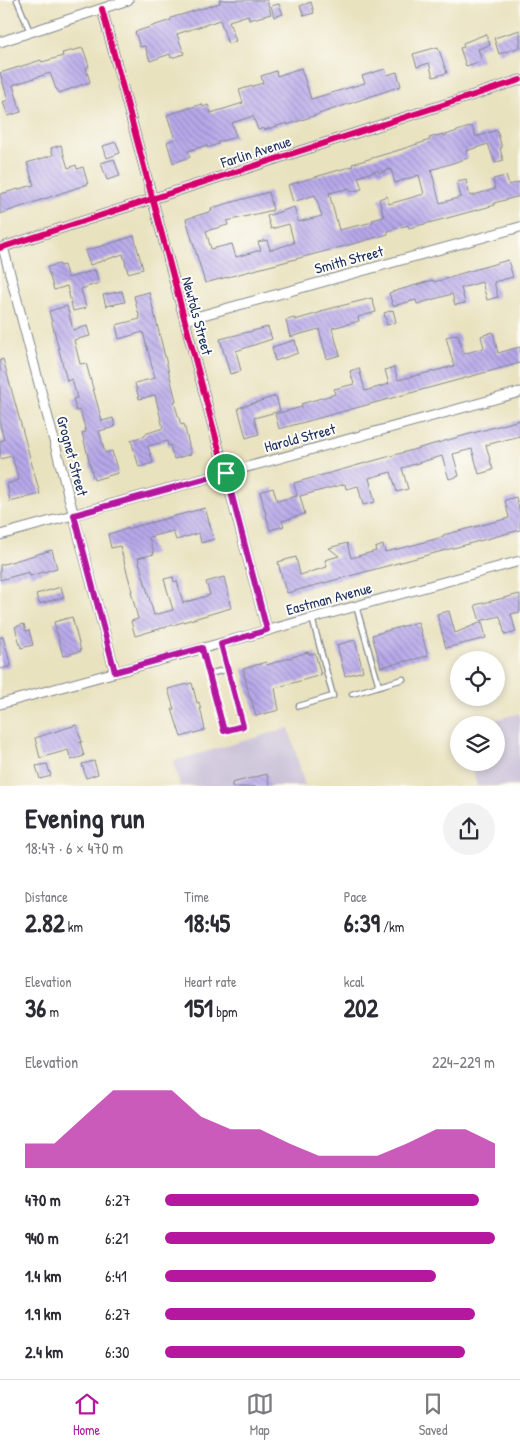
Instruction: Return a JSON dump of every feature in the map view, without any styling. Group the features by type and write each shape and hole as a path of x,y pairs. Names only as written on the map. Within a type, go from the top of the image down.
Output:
{"street":[{"path":"0,42 128,0"},
{"name":"Newtols Street","path":"102,9 267,630"},
{"name":"Farlin Avenue","path":"2,247 520,80"},
{"name":"Smith Street","path":"185,320 520,227"},
{"name":"Grognet Street","path":"2,247 115,672"},
{"name":"Harold Street","path":"0,535 520,392"},
{"name":"Eastman Avenue","path":"0,704 520,561"}],"lane":[{"path":"17,0 30,32"},
{"path":"356,606 379,686"},
{"path":"298,706 333,696 312,618"},
{"path":"202,648 224,731 243,726 221,644"},
{"path":"209,674 228,669"},
{"path":"352,694 403,679"}],"shaded area":[{"path":"520,713 520,786 477,786 473,771 505,771 505,717"},
{"path":"289,728 305,786 180,786 173,761"}],"building":[{"path":"219,0 267,0 271,14 249,20 248,15 229,21 236,41 228,44 220,20 177,34 184,54 171,58 170,54 150,61 145,46 140,47 135,32 171,20 171,18 220,3"},
{"path":"311,2 314,13 304,16 300,6"},
{"path":"279,4 283,14 274,17 271,6"},
{"path":"520,30 520,47 499,54 494,38"},
{"path":"486,34 490,45 478,49 482,61 466,66 460,48 464,47 463,43"},
{"path":"438,47 447,73 433,77 429,63 417,67 413,54"},
{"path":"83,48 89,66 86,68 90,82 59,93 50,73 13,85 21,112 8,116 3,102 8,100 0,73 41,60 42,62 63,56 62,53"},
{"path":"301,68 311,99 365,83 362,76 385,69 387,75 397,72 401,86 287,125 287,123 258,130 253,116 232,123 236,137 218,142 218,144 207,148 207,145 188,151 190,157 173,163 167,142 175,139 167,115 202,104 203,107 208,105 211,113 243,103 239,90 263,83 261,76 276,71 277,76"},
{"path":"472,126 476,137 497,130 503,160 495,163 488,144 466,151 468,158 431,170 440,203 461,197 457,182 466,180 470,196 495,189 493,179 506,176 509,185 520,182 520,196 494,203 495,205 409,228 408,225 388,231 388,234 360,242 205,283 186,219 212,211 211,208 269,192 273,210 227,221 228,225 206,231 211,249 232,244 236,257 261,250 258,242 267,240 270,250 294,243 289,224 271,229 267,216 294,207 298,222 322,216 315,195 293,202 288,185 353,166 352,164 430,140 429,138 443,134 443,136","holes":["391,169 395,183 419,175 424,194 389,204 387,196 379,199 384,217 372,220 373,222 339,230 329,193 350,188 351,192 362,189 358,177 378,170 379,173"]},
{"path":"116,142 120,153 107,158 103,146"},
{"path":"61,145 68,168 76,165 77,169 83,167 88,184 0,214 0,194 34,185 27,163 53,155 51,148"},
{"path":"114,159 120,176 107,180 101,163"},
{"path":"134,236 143,269 128,273 123,254 90,265 85,251"},
{"path":"508,260 513,277 494,282 498,297 487,300 482,282 461,288 465,303 455,305 452,294 417,304 416,300 393,306 389,293 433,280 434,282 456,276"},
{"path":"59,264 60,266 64,265 68,278 95,270 99,283 81,289 86,308 73,311 67,286 54,290 47,267"},
{"path":"122,291 125,302 106,306 103,295"},
{"path":"149,292 176,401 174,402 181,425 184,424 191,454 174,459 167,441 148,446 153,463 139,467 131,440 163,428 155,395 139,399 135,383 155,378 143,332 119,339 116,325 140,319 134,296"},
{"path":"372,298 376,312 358,317 359,321 332,328 340,355 327,359 319,329 290,337 286,320 295,318 295,320 321,311"},
{"path":"67,306 73,330 87,326 90,336 74,340 80,364 86,363 102,421 113,418 115,427 99,431 105,453 112,451 118,473 94,480 82,433 86,432 80,410 76,411 73,399 77,398 72,379 67,381 49,311"},
{"path":"393,310 396,322 387,325 384,313"},
{"path":"268,327 272,339 236,351 241,371 230,374 220,339"},
{"path":"493,332 498,353 520,347 520,363 279,429 275,414 302,407 301,404 335,394 334,389 354,384 350,371 359,368 365,391 389,384 385,370 394,367 398,380 454,366 446,337 458,334 463,354 484,348 481,336"},
{"path":"295,340 298,353 275,361 272,347"},
{"path":"3,359 40,494 10,502 7,484 19,480 12,456 0,459 0,441 4,440 0,425 0,360"},
{"path":"276,396 280,411 254,418 259,434 246,438 238,408"},
{"path":"520,420 520,436 486,445 493,470 479,474 472,449 453,454 459,476 449,479 442,456 402,468 408,489 397,492 391,472 369,478 375,502 363,505 358,486 346,489 345,484 300,496 305,514 282,521 284,526 270,530 260,492 273,488 277,501 297,496 294,483"},
{"path":"516,497 520,512 520,530 287,593 278,562 296,557 300,575 327,567 325,560 339,556 329,548 347,543 351,558 376,551 375,548 383,545 385,552 443,537 443,535 509,518 505,500"},
{"path":"205,508 214,539 201,543 199,533 176,540 173,531 149,537 154,554 138,558 154,615 173,610 164,579 173,577 174,582 177,581 183,603 210,595 206,582 224,577 231,608 135,636 131,621 138,619 132,591 120,546 111,548 108,534"},
{"path":"52,550 57,568 30,576 29,572 0,580 0,565"},
{"path":"61,587 64,597 39,604 36,594"},
{"path":"520,594 520,612 511,614 516,632 505,635 500,616 480,621 475,605"},
{"path":"449,611 455,633 482,622 486,638 446,648 437,614"},
{"path":"72,617 81,651 63,656 54,622"},
{"path":"418,622 428,656 381,667 372,635"},
{"path":"24,624 26,631 29,630 33,645 21,648 15,627"},
{"path":"0,637 3,637 11,666 0,669"},
{"path":"355,640 363,671 345,676 337,645"},
{"path":"308,652 309,654 315,653 321,675 275,688 279,710 256,716 243,669 266,662 267,665"},
{"path":"192,683 197,703 199,702 205,730 181,737 168,689"},
{"path":"76,725 82,742 80,742 84,756 71,760 68,750 40,758 35,738"},
{"path":"94,761 98,774 86,778 82,764"},
{"path":"47,764 51,776 40,779 36,766"},
{"path":"267,774 270,786 232,786 232,783"}],"cycle path":[{"path":"102,9 267,630"},
{"path":"0,248 520,80"}],"route":[{"path":"226,473 267,630 221,644 243,726 224,731 202,648 115,672 74,515 226,473"}]}
